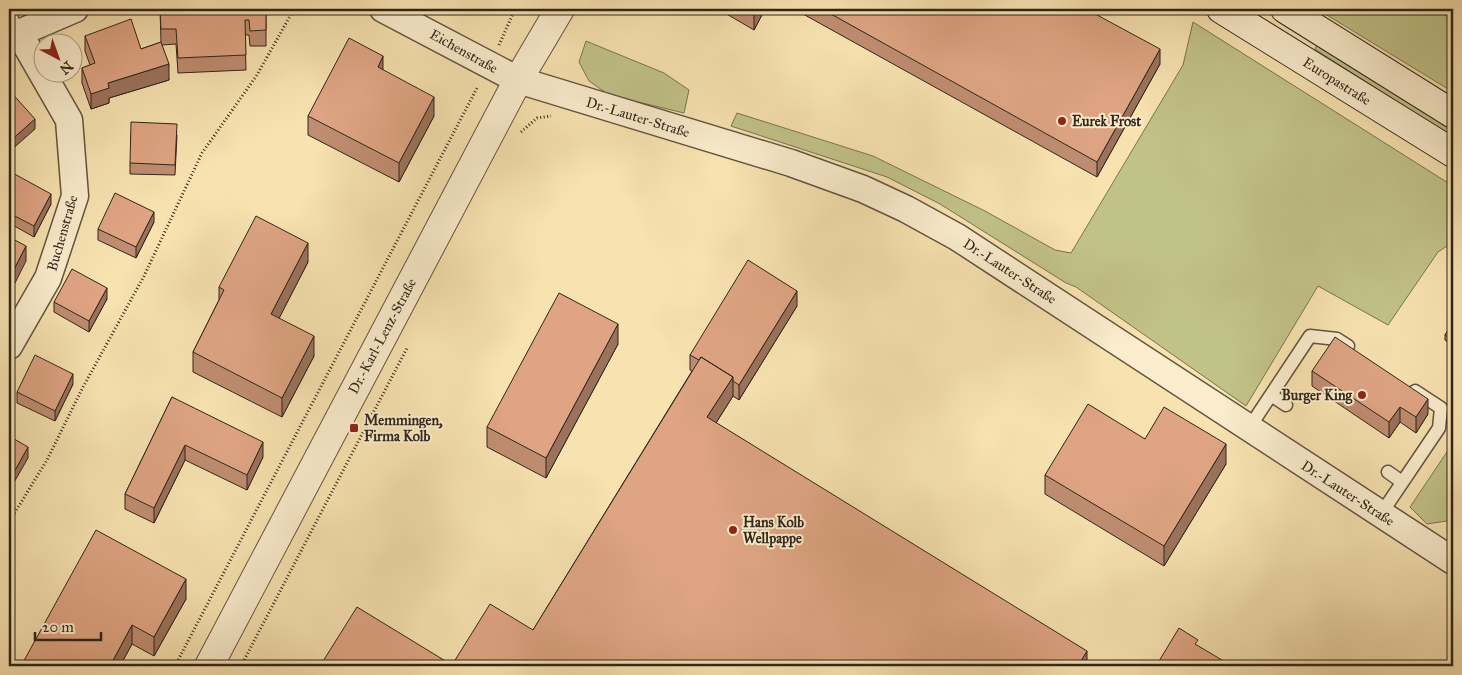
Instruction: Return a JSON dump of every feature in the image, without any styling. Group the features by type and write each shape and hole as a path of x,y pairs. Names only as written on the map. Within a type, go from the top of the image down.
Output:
{"street":[{"path":"12,29 75,9"},
{"name":"Eichenstraße","path":"383,9 518,80"},
{"name":"Dr.-Karl-Lenz-Straße","path":"209,666 518,80 560,9"},
{"name":"Europastraße","path":"1222,9 1453,153"},
{"path":"1285,9 1453,114"},
{"name":"Buchenstraße","path":"9,346 48,278 75,196 69,120 12,29"},
{"name":"Dr.-Lauter-Straße","path":"518,80 791,163 863,189 906,208 958,237 1453,561"}],"lane":[{"path":"1249,428 1310,336 1337,339 1361,355"},
{"path":"1381,514 1439,428 1441,408 1401,381"},
{"path":"1271,395 1286,405"},
{"path":"1388,472 1402,482"}],"path":[{"path":"9,522 47,460 82,389 144,276 202,153 257,75 294,9"},
{"path":"175,666 489,65 515,9"},
{"path":"518,138 522,129 537,118 554,116 565,94"},
{"path":"241,666 409,343"}],"green space":[{"path":"1317,9 1434,9 1453,20 1453,92"},
{"path":"1193,22 1453,186 1453,242 1438,252 1388,325 1318,286 1246,406 1076,287 1066,283 940,204 887,177 731,126 737,113 873,156 985,211 1055,250 1071,253 1183,65"},
{"path":"586,41 664,73 689,90 684,113 609,95 589,81 579,62"},
{"path":"1319,44 1453,129 1453,137 1316,50 1315,48"},
{"path":"1453,443 1453,520 1427,524 1410,507"}],"building":[{"path":"160,9 266,9 266,30 250,31 249,20 245,20 246,55 178,58 176,29 161,29"},
{"path":"743,9 757,9 754,15"},
{"name":"Eurek Frost","path":"822,9 1086,9 1160,49 1097,162"},
{"path":"131,19 141,49 161,42 169,64 108,83 109,88 91,94 82,68 95,63 85,36"},
{"path":"349,38 383,56 378,67 434,97 399,163 308,116"},
{"path":"9,90 35,119 9,142"},
{"path":"131,122 177,124 175,165 130,163"},
{"path":"9,171 51,194 34,226 9,213"},
{"path":"115,193 154,212 136,247 98,229"},
{"path":"256,216 308,243 271,314 314,336 282,398 193,352 224,290 219,287"},
{"path":"9,237 26,246 9,279"},
{"path":"748,260 797,291 739,385 733,381 733,377 701,357 699,360 690,355"},
{"path":"72,269 107,288 89,321 54,302"},
{"path":"559,293 618,324 546,458 487,427"},
{"path":"1453,322 1453,340 1445,335"},
{"name":"Burger King","path":"1335,337 1428,399 1416,417 1400,407 1389,422 1312,371"},
{"path":"35,355 73,374 55,411 17,392"},
{"name":"Hans Kolb Wellpappe","path":"701,357 733,377 707,417 1087,651 1078,666 320,666 357,607 452,665 490,604 533,630"},
{"path":"172,397 263,442 247,475 185,445 154,508 125,494"},
{"path":"1088,404 1145,439 1164,407 1226,444 1164,546 1045,475"},
{"path":"9,436 28,447 9,481"},
{"path":"96,530 186,579 154,637 132,625 110,666 21,666"},
{"path":"1179,628 1198,640 1195,644 1232,666 1156,666"}],"place":[{"name":"Eurek Frost","path":"1062,121"},
{"name":"Burger King","path":"1362,395"},
{"name":"Memmingen, Firma Kolb","path":"354,428"},
{"name":"Hans Kolb Wellpappe","path":"733,530"}]}
